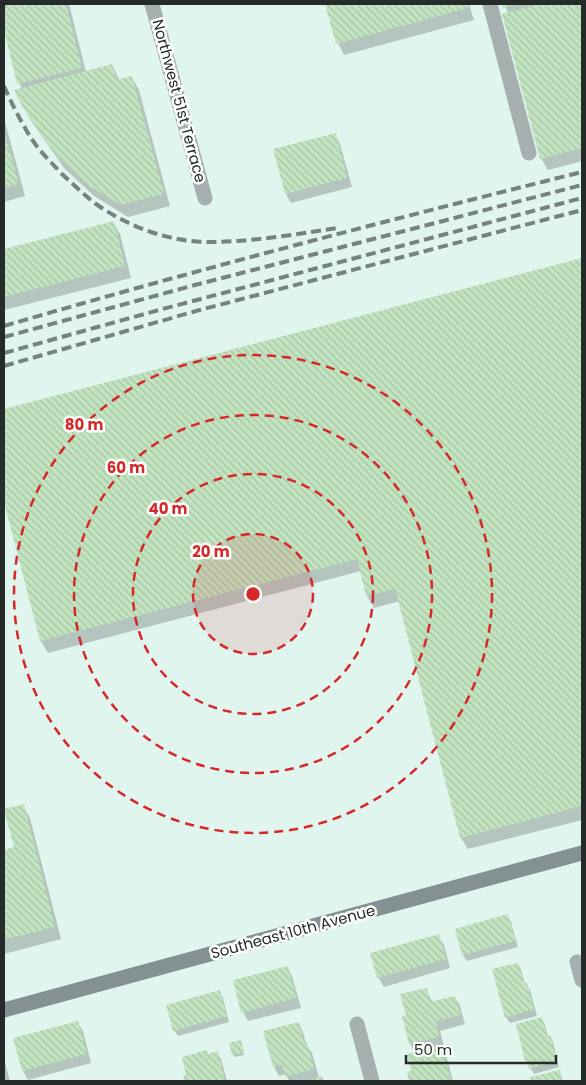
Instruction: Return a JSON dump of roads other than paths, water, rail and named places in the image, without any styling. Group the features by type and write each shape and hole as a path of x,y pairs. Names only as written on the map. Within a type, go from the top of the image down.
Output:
{"street":[{"name":"Northwest 51st Terrace","path":"152,4 205,198"},
{"path":"490,4 529,153"},
{"name":"Southeast 10th Avenue","path":"4,1010 582,854"},
{"path":"578,962 582,980"},
{"path":"357,1024 372,1081"}],"railway":[{"path":"4,86 28,133 48,160 96,204 122,220 150,232 179,239 225,242 338,228"},
{"path":"4,326 292,246 582,172"},
{"path":"4,337 195,285 582,185"},
{"path":"4,353 582,198"},
{"path":"4,366 196,311 582,210"}]}
